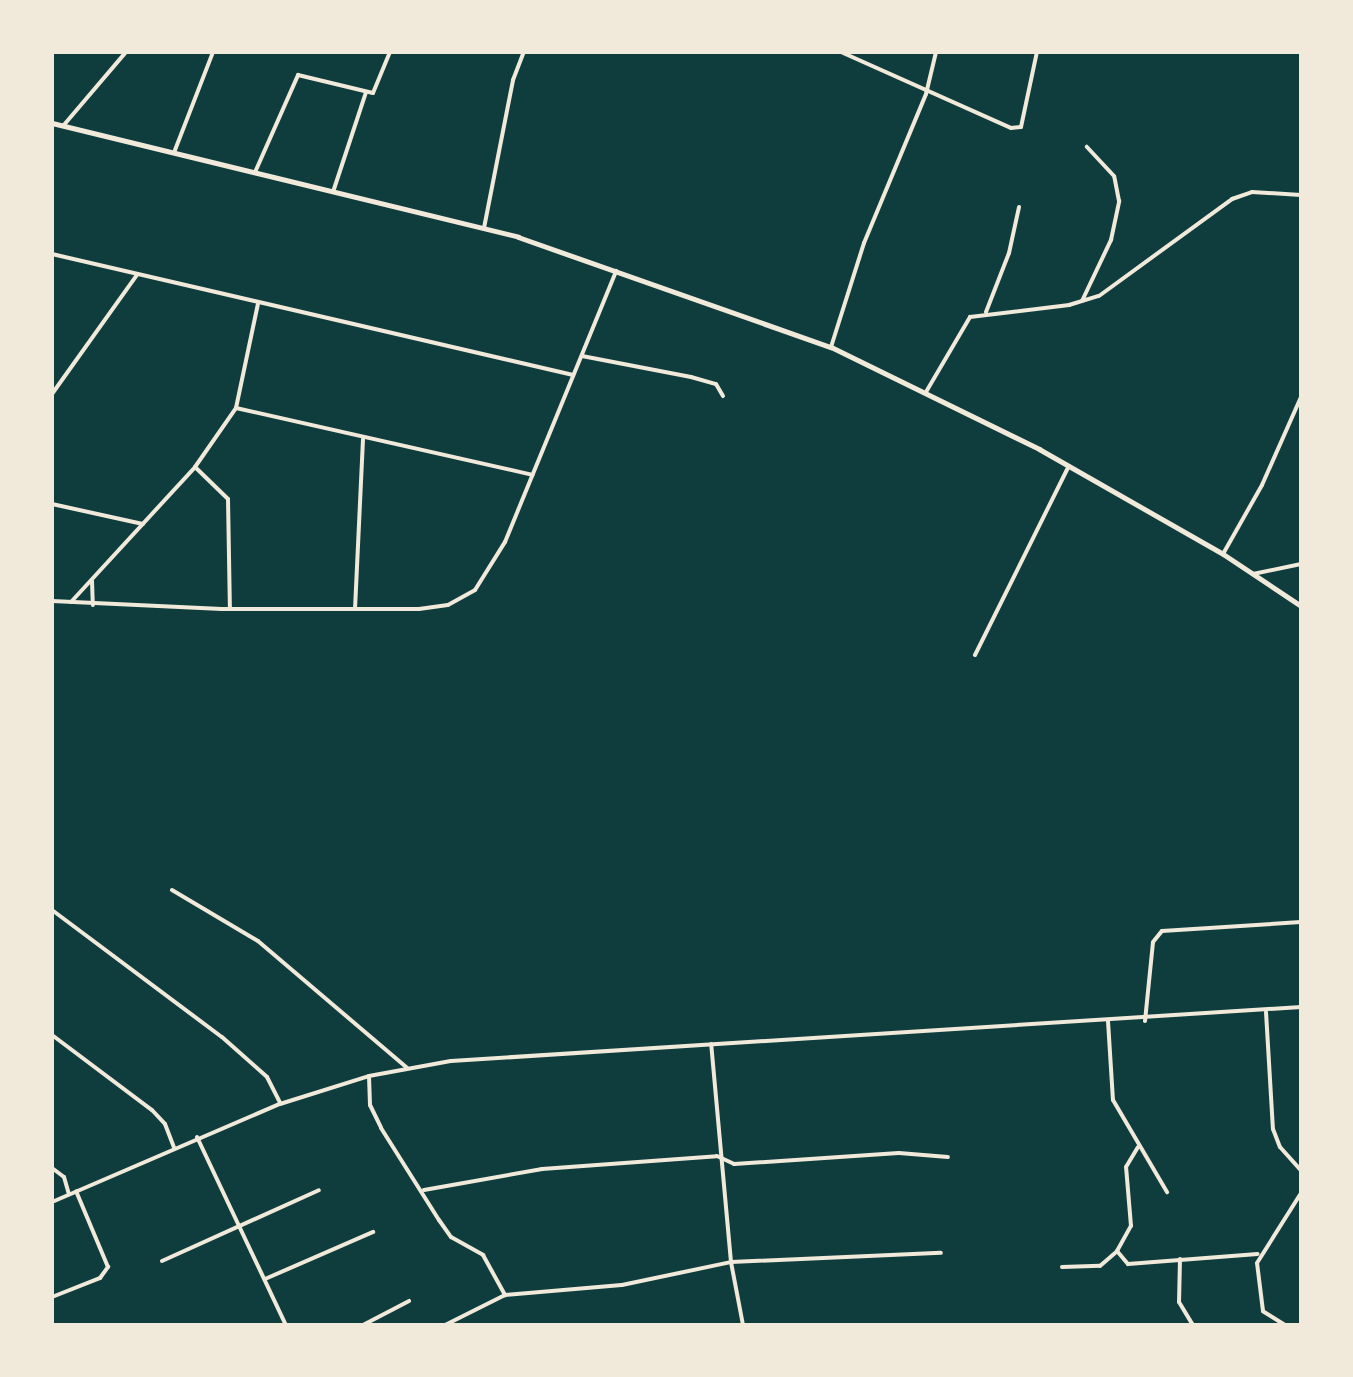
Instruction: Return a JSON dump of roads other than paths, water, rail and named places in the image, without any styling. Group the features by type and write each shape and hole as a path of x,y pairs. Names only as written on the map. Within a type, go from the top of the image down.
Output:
{"street":[{"path":"63,126 126,52"},
{"path":"175,150 213,52"},
{"path":"256,170 298,75 366,92 378,90 390,52"},
{"path":"484,228 513,80 524,52"},
{"path":"841,52 926,94 1011,128 1021,127 1037,52"},
{"path":"831,347 864,243 926,94 936,52"},
{"path":"334,189 366,92"},
{"path":"52,123 175,150 484,228 616,269 831,347 1069,466 1223,554 1301,606"},
{"path":"1081,302 1111,240 1119,201 1114,176 1087,147"},
{"path":"926,392 965,323 986,312 1081,302 1134,274 1232,199 1252,192 1301,195"},
{"path":"986,312 1009,253 1019,207"},
{"path":"52,254 573,375"},
{"path":"52,601 230,609 355,609 448,605 475,590 499,554 616,269"},
{"path":"52,394 137,275"},
{"path":"70,603 195,467 236,408 258,304"},
{"path":"582,356 716,384 723,396"},
{"path":"1223,554 1262,485 1301,397"},
{"path":"236,408 533,475"},
{"path":"355,609 363,439"},
{"path":"975,655 1069,466"},
{"path":"195,467 228,499 230,609"},
{"path":"52,504 143,524"},
{"path":"1253,574 1301,564"},
{"path":"92,581 93,605"},
{"path":"172,890 258,941 407,1068"},
{"path":"52,910 222,1037 267,1077 280,1104"},
{"path":"1145,1021 1153,942 1162,931 1301,922"},
{"path":"52,1202 197,1137 280,1104 369,1076 407,1068 497,1056 1145,1021 1301,1007"},
{"path":"1266,1012 1273,1129 1280,1147 1301,1170"},
{"path":"1108,1021 1113,1100 1167,1192"},
{"path":"52,1035 152,1110 174,1148"},
{"path":"710,1043 717,1156 743,1325"},
{"path":"369,1076 370,1105 451,1237 483,1255 505,1295"},
{"path":"197,1137 241,1223 286,1325"},
{"path":"1062,1267 1100,1266 1117,1251 1131,1226 1126,1167 1138,1147"},
{"path":"424,1190 542,1169 717,1156 734,1164 899,1153 948,1157"},
{"path":"52,1168 64,1177 69,1194"},
{"path":"162,1261 319,1190"},
{"path":"52,1297 100,1278 108,1267 76,1191"},
{"path":"1285,1325 1263,1311 1258,1254 1301,1193"},
{"path":"265,1279 373,1232"},
{"path":"1117,1251 1128,1264 1258,1254"},
{"path":"445,1325 505,1295 622,1285 731,1262 941,1253"},
{"path":"1180,1259 1179,1302 1193,1325"},
{"path":"363,1325 409,1301"}]}
